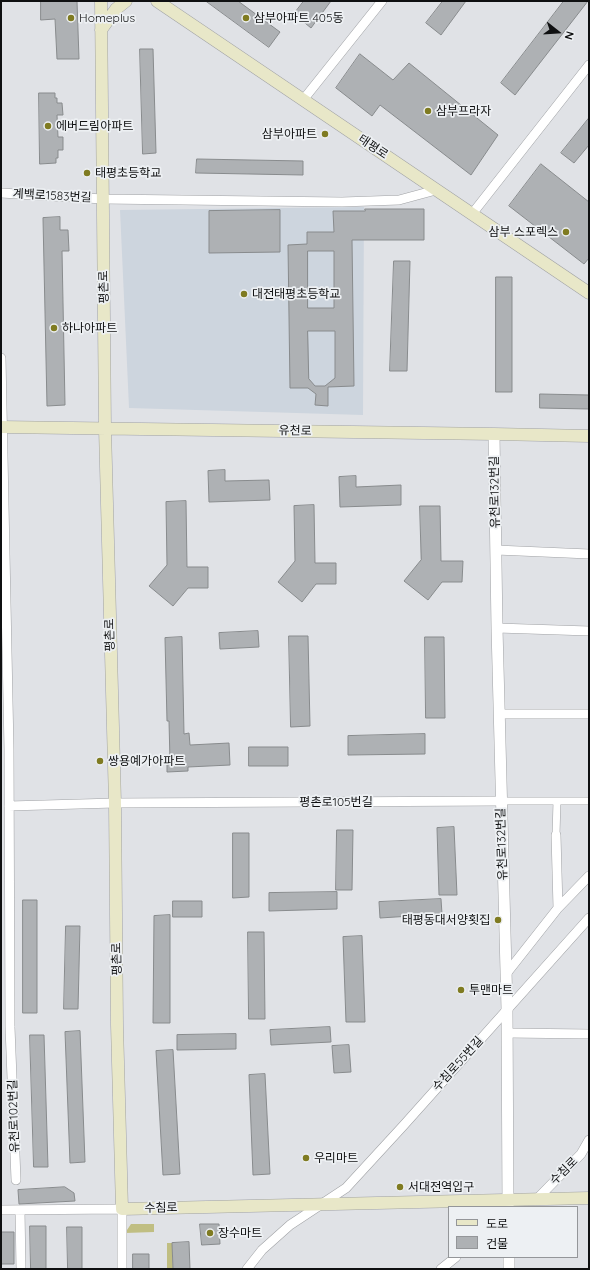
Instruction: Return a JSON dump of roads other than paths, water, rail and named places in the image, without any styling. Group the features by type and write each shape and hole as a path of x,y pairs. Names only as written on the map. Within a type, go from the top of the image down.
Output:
{"main road":[{"name":"평촌로","path":"101,1 105,429 115,803 122,1209"},
{"path":"101,30 116,8 126,1"},
{"name":"태평로","path":"157,1 589,293"},
{"name":"유천로","path":"2,427 589,436"},
{"name":"수침로","path":"122,1209 322,1204 507,1204 536,1200 589,1198"}],"street":[{"path":"303,100 382,1"},
{"path":"472,214 589,65"},
{"name":"계백로1583번길","path":"1,193 103,199 342,202 399,200 436,190"},
{"name":"유천로102번길","path":"1,358 5,749 9,806 10,1028 16,1180"},
{"name":"유천로132번길","path":"494,434 497,628 507,1009 507,1204"},
{"path":"496,550 589,554"},
{"path":"497,628 589,631"},
{"path":"499,714 589,714"},
{"path":"557,801 556,834 558,908"},
{"name":"평촌로105번길","path":"9,806 115,803 589,801"},
{"path":"506,974 558,908 589,876"},
{"name":"수침로55번길","path":"322,1204 346,1188 404,1126 589,918"},
{"path":"507,1033 589,1034"},
{"name":"수침로","path":"536,1200 581,1154 589,1140"},
{"path":"247,1269 262,1250 290,1225 322,1204"},
{"name":"수침로","path":"1,1210 122,1209"},
{"name":"평촌로","path":"122,1209 122,1269"},
{"path":"20,1210 21,1269"},
{"path":"441,1269 455,1258"},
{"path":"509,1258 509,1269"}],"place":[{"name":"Homeplus","path":"71,18"},
{"name":"삼부아파트 405동","path":"246,18"},
{"name":"삼부프라자","path":"428,111"},
{"name":"에버드림아파트","path":"48,126"},
{"name":"삼부아파트","path":"325,134"},
{"name":"태평초등학교","path":"87,173"},
{"name":"삼부 스포렉스","path":"566,232"},
{"name":"대전태평초등학교","path":"244,294"},
{"name":"하나아파트","path":"54,328"},
{"name":"쌍용예가아파트","path":"100,761"},
{"name":"태평동대서양횟집","path":"498,920"},
{"name":"투맨마트","path":"461,990"},
{"name":"우리마트","path":"306,1158"},
{"name":"서대전역입구","path":"400,1187"},
{"name":"장수마트","path":"210,1233"}]}
